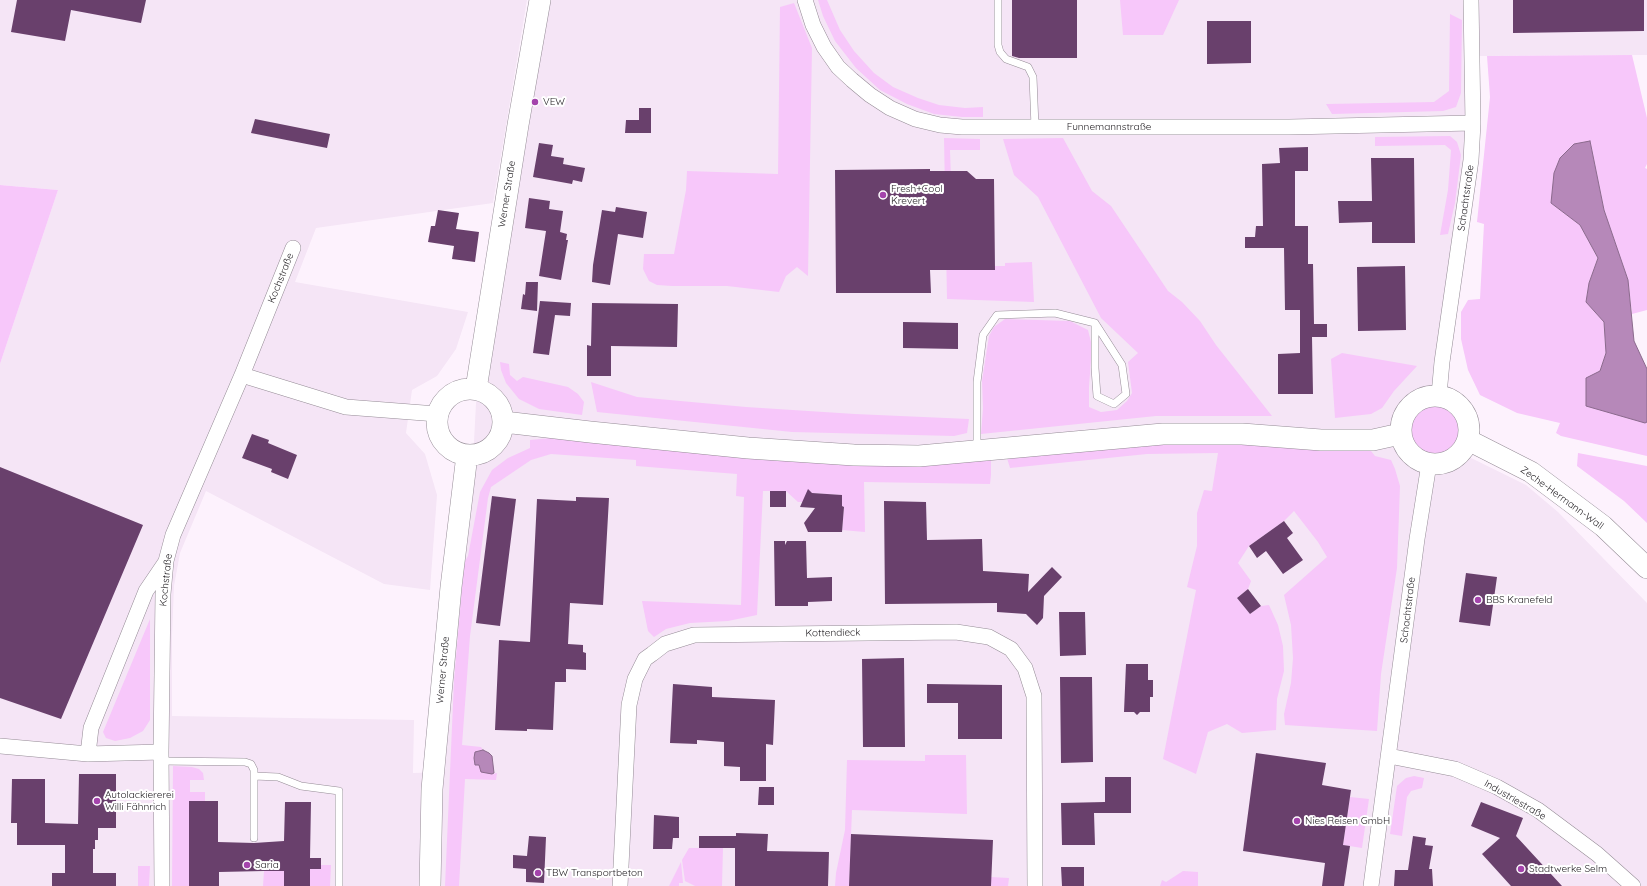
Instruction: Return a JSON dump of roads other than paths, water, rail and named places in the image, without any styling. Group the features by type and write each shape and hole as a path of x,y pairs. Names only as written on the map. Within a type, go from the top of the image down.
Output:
{"street":[{"name":"Werner Straße","path":"476,389 518,125 540,0"},
{"name":"Funnemannstraße","path":"805,0 824,47 838,67 870,95 890,108 915,118 940,125 962,127 1289,127 1473,123"},
{"name":"Schachtstraße","path":"1439,395 1442,362 1471,160 1473,123 1471,0"},
{"name":"Kochstraße","path":"162,886 161,756 163,594 166,561 173,535 184,507 242,375 293,248"},
{"path":"242,375 346,408 437,414"},
{"path":"466,388 476,389 485,392 492,397 500,408 504,422 499,439 494,446 487,451 478,454 460,454 450,449 443,442 437,429 437,414 441,404 452,394 466,388"},
{"path":"1439,395 1452,400 1465,412 1469,424 1468,440 1461,452 1454,458 1442,464 1429,464 1418,460 1409,453 1400,434 1401,420 1409,407 1417,400 1428,396 1439,395"},
{"path":"504,422 748,448 824,453 919,456 977,452 1163,434 1242,434 1321,440 1373,440 1400,434"},
{"name":"Zeche-Hermann-Wall","path":"1468,440 1531,472 1603,526 1647,568"},
{"name":"Werner Straße","path":"430,886 432,789 451,587 467,455"},
{"name":"Schachtstraße","path":"1389,756 1429,464"},
{"path":"88,754 91,728 94,720 146,592 166,561"},
{"name":"Kottendieck","path":"620,886 629,705 635,679 645,659 665,644 694,635 956,632 989,637 1011,649 1025,668 1034,696 1035,886"},
{"path":"0,746 88,754 161,756"},
{"path":"1371,886 1389,756"},
{"name":"Industriestraße","path":"1389,756 1454,769 1497,787 1538,810 1597,854 1633,886"}],"lane":[{"path":"998,0 998,46 1000,52 1006,59 1028,67 1033,77 1034,127"},
{"path":"977,452 977,382 983,335 997,315 1055,313 1095,323 1122,365 1126,394 1114,404 1097,396 1095,368 1095,323"},
{"path":"161,756 244,762 251,764 254,770 254,838"},
{"path":"254,776 278,777 301,786 339,791 339,886"}],"place":[{"name":"VEW","path":"535,102"},
{"name":"Fresh+Cool Krevert","path":"883,195"},
{"name":"BBS Kranefeld","path":"1478,600"},
{"name":"Autolackiererei Willi Fähnrich","path":"97,801"},
{"name":"Nies Reisen GmbH","path":"1297,821"},
{"name":"Saria","path":"247,865"},
{"name":"Stadtwerke Selm","path":"1521,869"},
{"name":"TBW Transportbeton","path":"538,873"}]}
